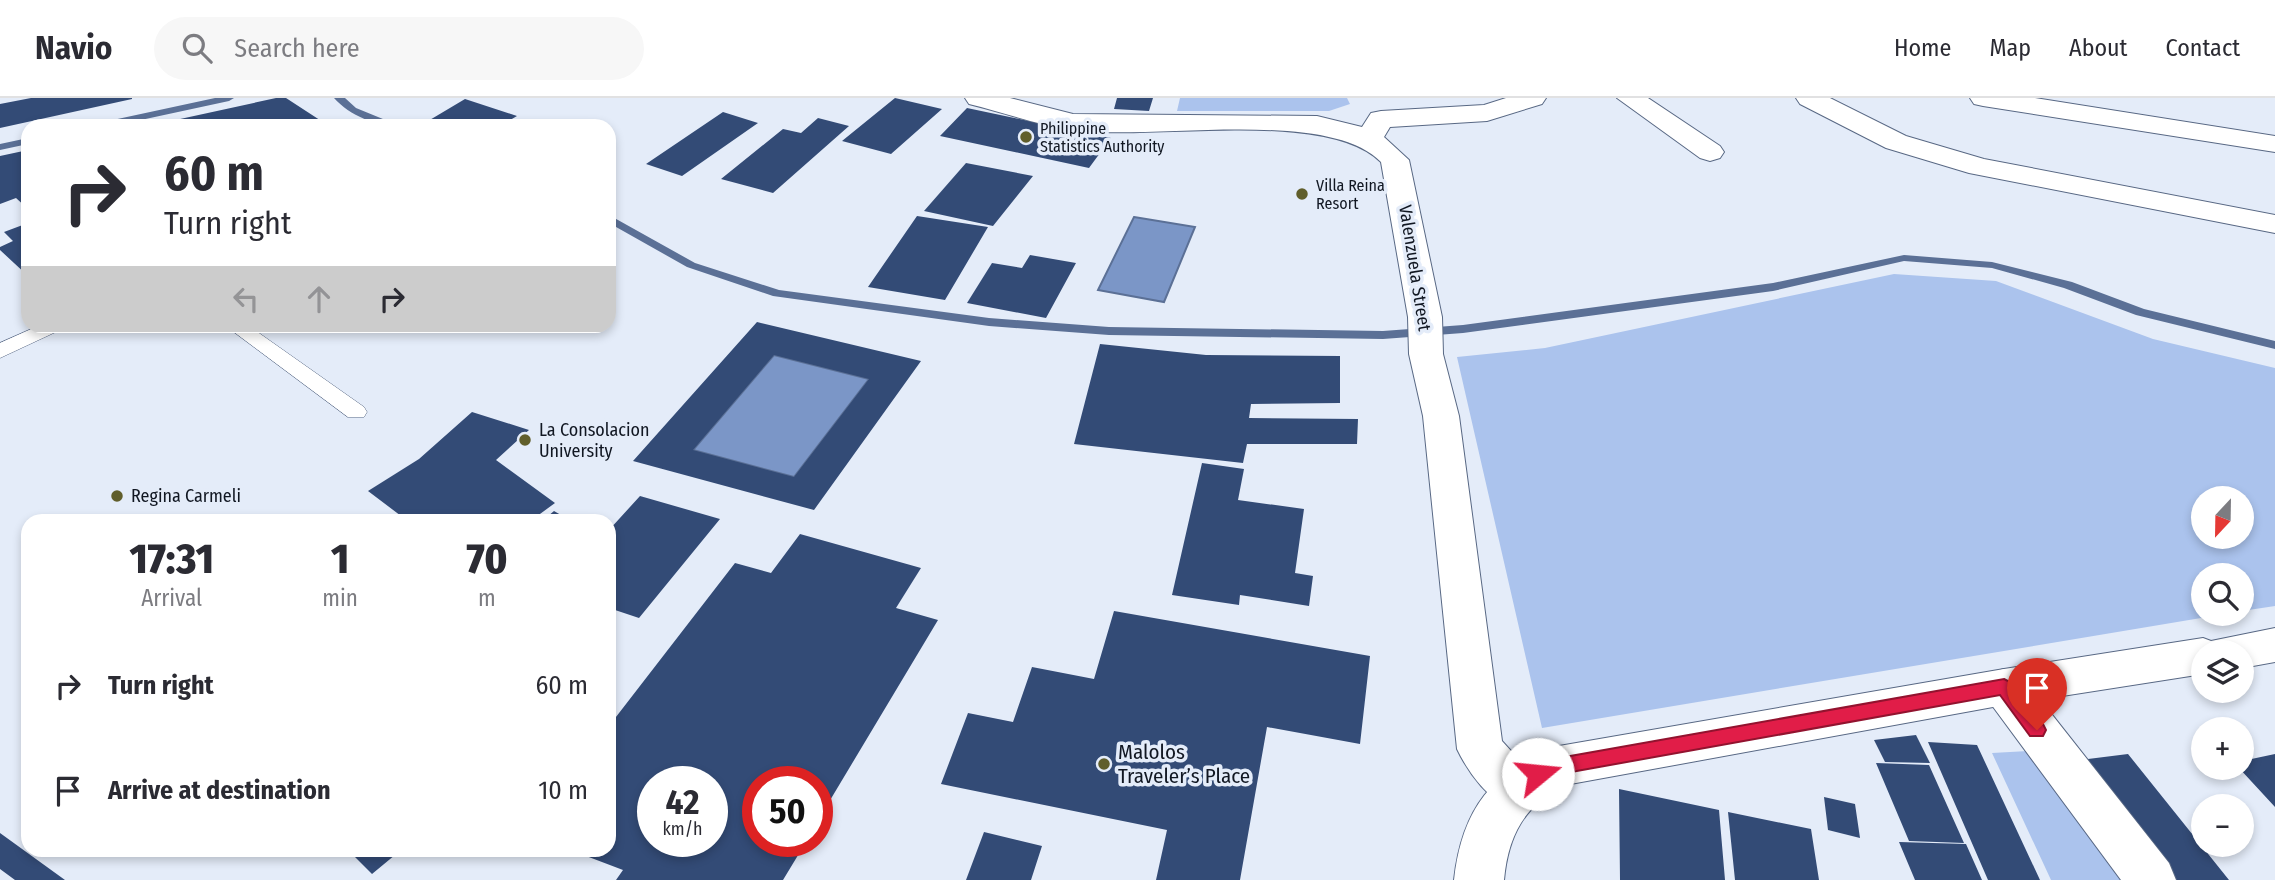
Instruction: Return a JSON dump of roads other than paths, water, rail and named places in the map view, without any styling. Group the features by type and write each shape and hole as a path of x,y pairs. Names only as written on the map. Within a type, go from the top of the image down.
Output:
{"street":[{"name":"Valenzuela Street","path":"978,98 1073,122 1317,124 1375,118 1381,144 1395,160 1441,416 1479,749 1516,790"},
{"path":"1375,118 1487,113 1533,98"},
{"path":"1630,98 1710,152"},
{"path":"1809,98 1896,142 1979,167 2261,222 2275,206"},
{"path":"1870,98 1896,142"},
{"path":"1983,98 2275,144"},
{"path":"2254,648 2275,645"},
{"path":"1479,880 1480,849 1497,813 1516,790 1538,774 1559,766 2004,687 2191,658"},
{"path":"2004,687 2151,880"}],"lane":[{"path":"0,351 38,333"},
{"path":"246,333 356,412"}],"waterway":[{"path":"132,119 229,98"},
{"path":"339,98 353,110 377,119"},
{"path":"0,147 21,142"},
{"path":"616,222 691,265 777,293 989,322 1109,331 1383,335 1463,329 1773,287 1904,258 1992,265 2068,285 2140,312 2275,345"}],"place":[{"name":"Philippine Statistics Authority","path":"1026,137"},
{"name":"Villa Reina Resort","path":"1302,194"},
{"name":"La Consolacion University","path":"525,440"},
{"name":"Regina Carmeli","path":"117,496"},
{"name":"Malolos Traveler’s Place","path":"1104,764"}]}
